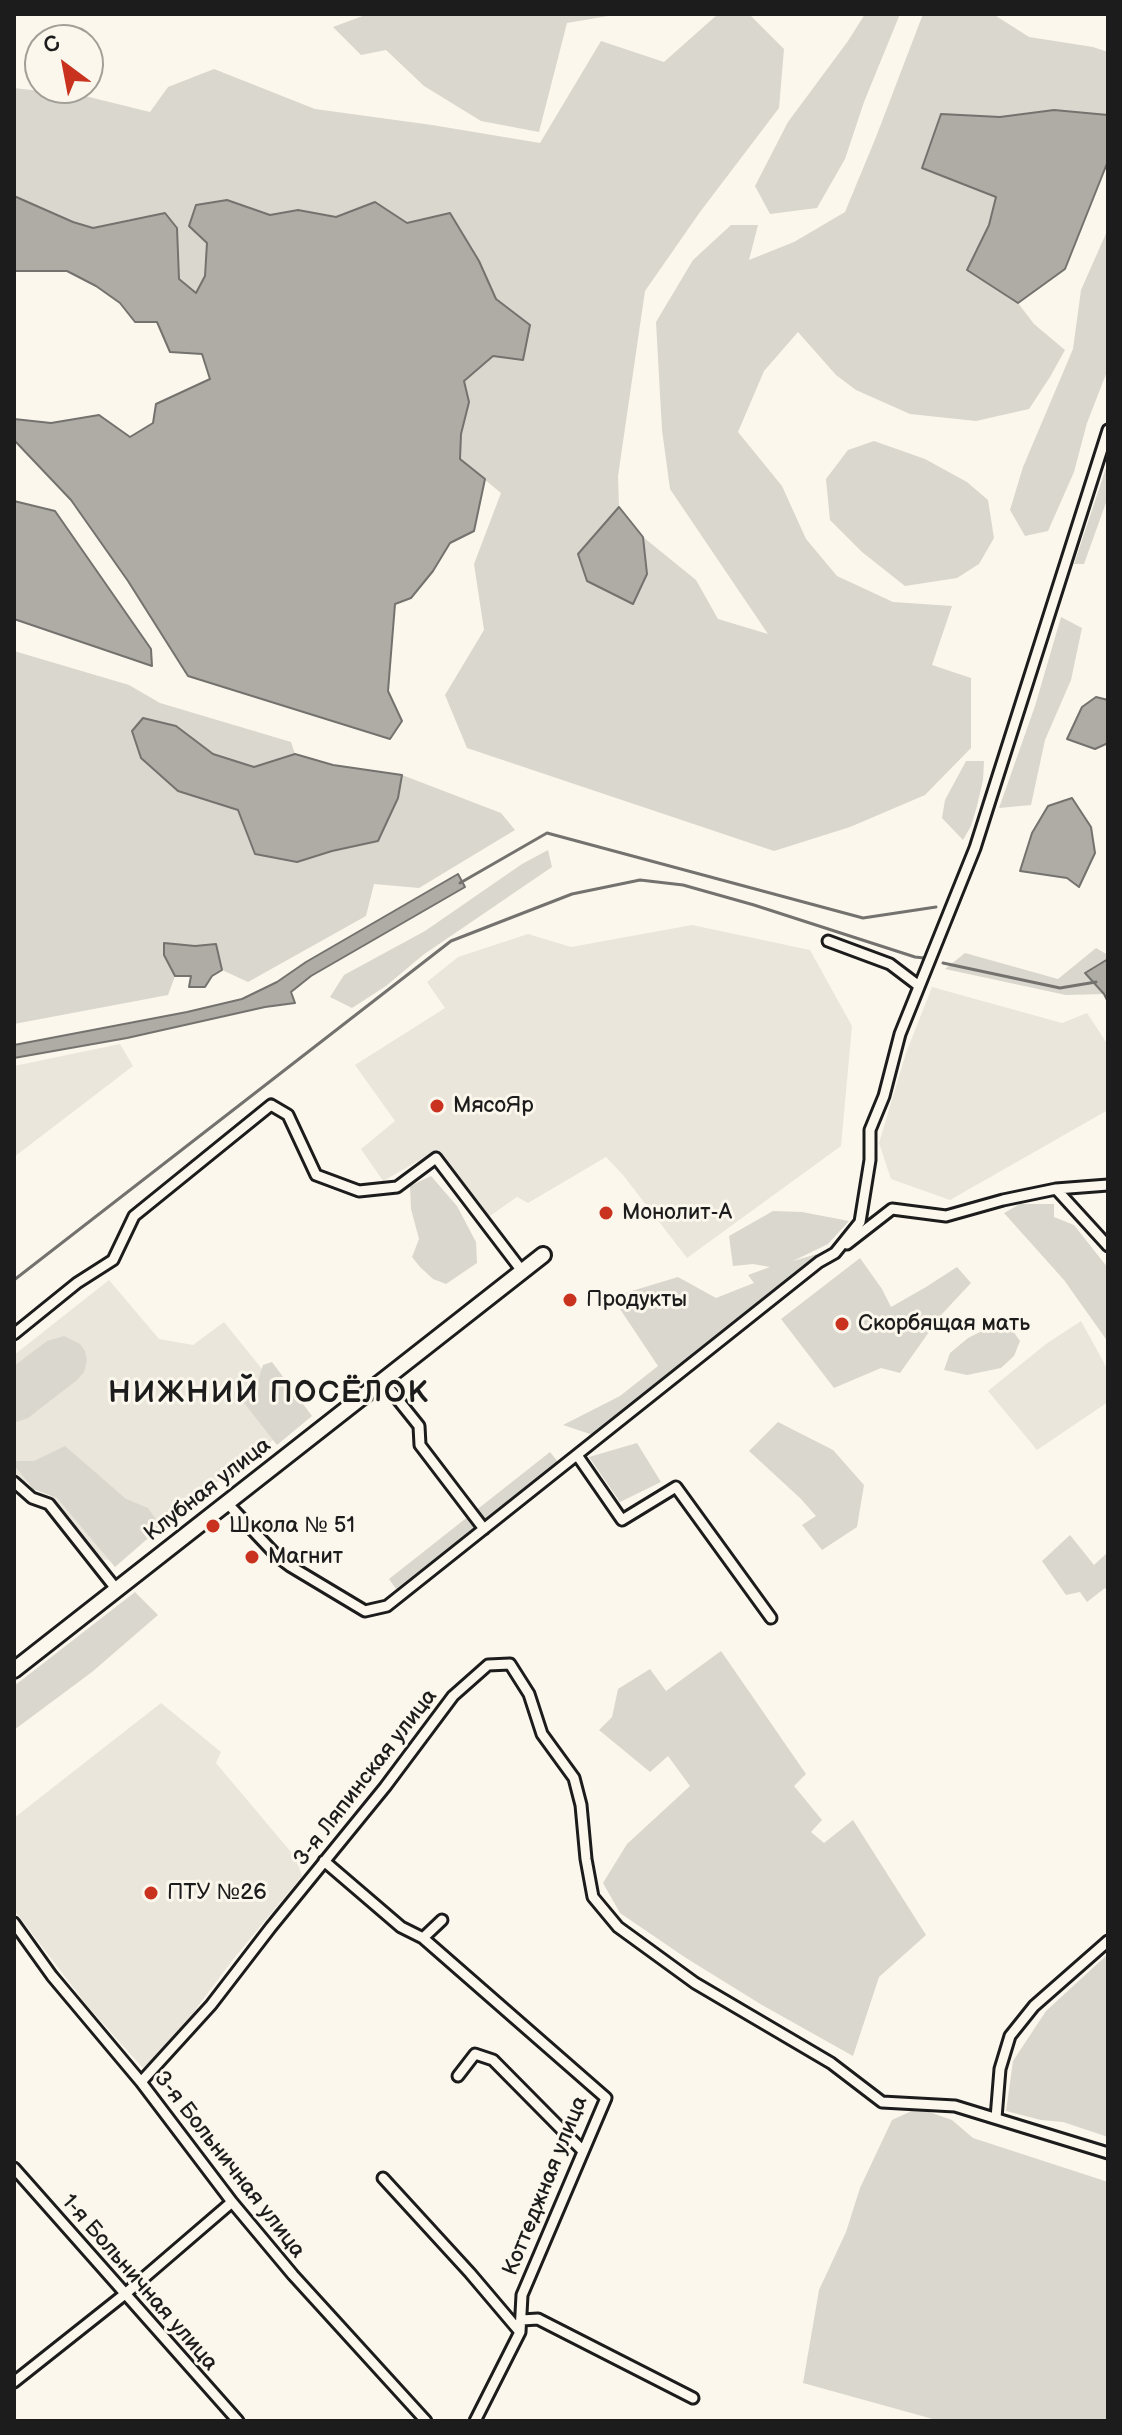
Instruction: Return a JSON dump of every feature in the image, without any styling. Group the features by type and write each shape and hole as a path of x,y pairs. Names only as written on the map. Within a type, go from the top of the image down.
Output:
{"street":[{"path":"835,1253 860,1222 870,1160 870,1130 884,1096 900,1034 975,848 1108,430"},
{"path":"828,941 890,964 919,986"},
{"path":"14,1334 77,1283 113,1260 134,1216 271,1105 288,1115 316,1175 359,1191 397,1187 436,1158 522,1271"},
{"path":"227,1503 278,1557 365,1611 387,1606 819,1262 892,1209 946,1216 1056,1189 1108,1185"},
{"path":"1056,1189 1108,1246"},
{"name":"Клубная улица","path":"14,1670 543,1255"},
{"path":"383,1381 419,1426 420,1445 484,1529"},
{"path":"577,1455 622,1520 676,1487 771,1618"},
{"path":"14,1482 32,1498 49,1504 117,1590"},
{"name":"3-я Ляпинская улица","path":"141,2082 211,2005 385,1787 453,1696 488,1665 510,1664 529,1694 542,1734 574,1778 581,1805 593,1897 618,1927 695,1983 831,2063 882,2102 955,2106 996,2118"},
{"path":"324,1861 401,1927 423,1938 442,1920"},
{"name":"3-я Больничная улица","path":"14,1923 52,1976 141,2082 232,2202 293,2275 426,2421"},
{"name":"Коттеджная улица","path":"423,1938 606,2098 522,2295 520,2332 475,2421"},
{"path":"1108,1941 1034,2006 1010,2036 1000,2069 996,2118 1108,2153"},
{"path":"458,2076 475,2054 493,2060 583,2151"},
{"name":"1-я Больничная улица","path":"14,2168 238,2421"},
{"path":"383,2178 520,2332"},
{"path":"14,2382 125,2294 232,2202"},
{"path":"522,2320 538,2319 693,2398"}],"shaded area":[{"path":"368,14 620,14 567,23 539,132 481,121 424,86 386,50 361,55 333,27"},
{"path":"718,14 749,14 784,49 779,108 645,291 618,476 619,507 578,555 647,574 643,537 696,580 718,619 768,634 670,489 662,430 656,322 693,260 731,225 758,225 749,260 794,242 845,212 923,14 993,14 1029,37 1108,52 1108,117 1054,110 1000,117 942,114 923,168 997,197 989,225 967,270 1018,303 1034,324 1065,350 1029,409 976,421 910,414 856,390 836,375 798,332 764,371 738,432 782,486 806,539 837,576 893,602 952,606 932,665 971,678 971,748 925,795 850,827 774,851 467,748 445,695 484,630 474,564 501,493 460,459 461,434 469,402 464,381 530,325 496,299 479,261 450,213 407,223 375,202 336,217 298,210 270,215 227,200 207,243 205,276 196,293 179,279 177,257 131,219 93,228 14,196 14,88 24,89 24,104 104,104 104,101 150,112 168,87 214,69 315,109 540,143 601,41 664,62"},
{"path":"865,14 900,14 864,102 845,159 817,208 770,214 755,186 788,122"},
{"path":"1054,110 1108,115 1108,161 1065,269 1018,303 967,270 989,225 996,197 922,168 941,114 1000,117"},
{"path":"14,196 93,228 165,213 177,228 179,279 196,293 205,276 207,243 189,226 196,205 227,200 270,215 298,210 336,217 375,202 407,223 450,213 479,261 496,299 530,325 523,360 493,356 464,381 469,402 461,434 460,459 485,479 474,531 450,543 411,598 395,604 388,691 402,721 390,739 188,676 128,581 71,500 14,440 14,419 51,423 99,415 130,437 153,423 156,404 210,379 202,354 170,352 157,322 135,322 120,303 96,286 67,271 14,271"},
{"path":"1108,229 1108,369 1087,423 1074,472 1048,531 1025,536 1010,510 1023,467 1073,349 1081,290"},
{"path":"874,441 925,459 967,482 988,500 994,538 979,564 957,578 905,586 862,552 830,520 826,479 848,450"},
{"path":"1108,462 1108,497 1084,564 1074,564"},
{"path":"14,501 55,511 151,649 152,666 14,619"},
{"path":"619,507 643,537 647,574 633,604 587,581 578,554"},
{"path":"1061,617 1082,628 1071,680 1045,740 1031,805 999,808 1035,706"},
{"path":"14,651 129,685 160,703 291,742 295,754 255,767 213,754 176,726 178,791 238,810 255,854 297,862 332,851 398,798 402,775 501,813 515,830 419,888 374,884 366,916 248,982 222,970 216,944 195,946 164,943 164,955 175,976 168,995 14,1024"},
{"path":"1096,697 1108,700 1108,743 1095,749 1067,739 1082,707"},
{"path":"143,718 176,726 213,754 254,767 295,754 333,765 402,775 398,798 378,841 297,862 255,854 238,810 178,791 141,758 132,731"},
{"path":"966,761 984,761 977,806 963,840 942,818 945,800"},
{"path":"1072,798 1091,827 1095,853 1079,887 1067,878 1020,871 1032,833 1048,806"},
{"path":"548,850 552,867 423,955 386,986 352,1008 330,997 344,975 425,931 522,864"},
{"path":"458,874 465,887 311,976 291,992 295,1003 14,1058 14,1045 242,999 277,982"},
{"path":"692,925 810,950 852,1026 841,1146 687,1258 606,1157 528,1203 517,1197 487,1218 434,1152 383,1181 361,1149 395,1121 355,1065 445,1008 427,982 458,957 528,934 571,947"},
{"path":"164,943 195,946 216,944 222,970 212,976 205,987 189,987 191,976 175,976 164,955"},
{"path":"1096,948 1108,955 1108,959 1085,973 1104,994 1066,995 945,969 965,953 1058,979"},
{"path":"1108,959 1108,1002 1085,973"},
{"path":"932,987 1062,1023 1087,1013 1108,1045 1108,1110 950,1200 891,1179 879,1143 906,1053"},
{"path":"120,1044 133,1066 14,1157 14,1066"},
{"path":"431,1176 457,1206 476,1242 477,1263 446,1284 433,1279 412,1257 419,1239 411,1209 410,1186"},
{"path":"1020,1204 1054,1204 1054,1217 1074,1225 1108,1268 1108,1342 1064,1280 1004,1213"},
{"path":"773,1211 802,1212 849,1221 828,1244 793,1261 831,1250 593,1435 563,1425 620,1396 658,1366 612,1297 678,1277 716,1298 754,1283 748,1275 770,1267 753,1264 733,1266 729,1236"},
{"path":"860,1258 891,1307 957,1267 971,1283 941,1315 900,1373 881,1368 834,1388 781,1319"},
{"path":"109,1280 159,1339 193,1345 224,1322 292,1406 289,1428 114,1561 101,1559 35,1476 23,1484 14,1474 14,1355"},
{"path":"1081,1321 1108,1370 1108,1402 1037,1450 988,1391 1046,1344"},
{"path":"1008,1324 1020,1341 1014,1356 1001,1368 967,1375 944,1370 950,1353 968,1338 988,1328"},
{"path":"64,1336 80,1344 85,1351 87,1361 84,1372 28,1418 14,1423 14,1366 47,1341"},
{"path":"272,1362 312,1416 277,1445 241,1399 256,1387 263,1365"},
{"path":"778,1422 833,1450 864,1485 857,1527 822,1550 802,1525 816,1516 749,1451"},
{"path":"637,1443 661,1482 620,1502 589,1457"},
{"path":"65,1446 126,1499 148,1508 161,1527 115,1567 57,1498 33,1489 14,1465 14,1461 34,1461"},
{"path":"550,1452 558,1462 396,1589 389,1579"},
{"path":"1070,1535 1094,1565 1108,1552 1108,1591 1105,1588 1087,1602 1080,1592 1066,1595 1042,1561"},
{"path":"135,1592 158,1615 92,1672 14,1730 14,1686"},
{"path":"721,1651 806,1774 794,1786 822,1820 811,1832 824,1843 853,1820 926,1935 879,1977 853,2056 762,2005 620,1913 603,1883 627,1844 690,1786 668,1756 650,1772 599,1730 612,1717 618,1689 650,1669 666,1691"},
{"name":"ПТУ №26","path":"161,1703 221,1752 216,1763 296,1858 302,1876 235,1957 184,2030 143,2068 89,2008 14,1910 14,1818"},
{"path":"1108,1954 1108,2137 1063,2122 1006,2111 1013,2061 1046,2011"},
{"path":"918,2108 952,2120 973,2138 1108,2182 1108,2421 940,2421 803,2383 819,2290 846,2232 860,2188 892,2120"}],"waterway":[{"path":"460,883 547,833 863,918 936,907"},
{"path":"14,1280 451,941 572,894 640,880 683,885 924,958"},
{"path":"943,963 1060,988 1096,982"}],"place":[{"name":"МясоЯр","path":"437,1106"},
{"name":"Монолит-А","path":"606,1213"},
{"name":"Продукты","path":"570,1300"},
{"name":"Скорбящая мать","path":"842,1324"},
{"name":"Школа № 51","path":"213,1526"},
{"name":"Магнит","path":"252,1557"},
{"name":"ПТУ №26","path":"151,1893"}],"district":[{"name":"НИЖНИЙ ПОСЁЛОК","path":"269,1394"}]}
